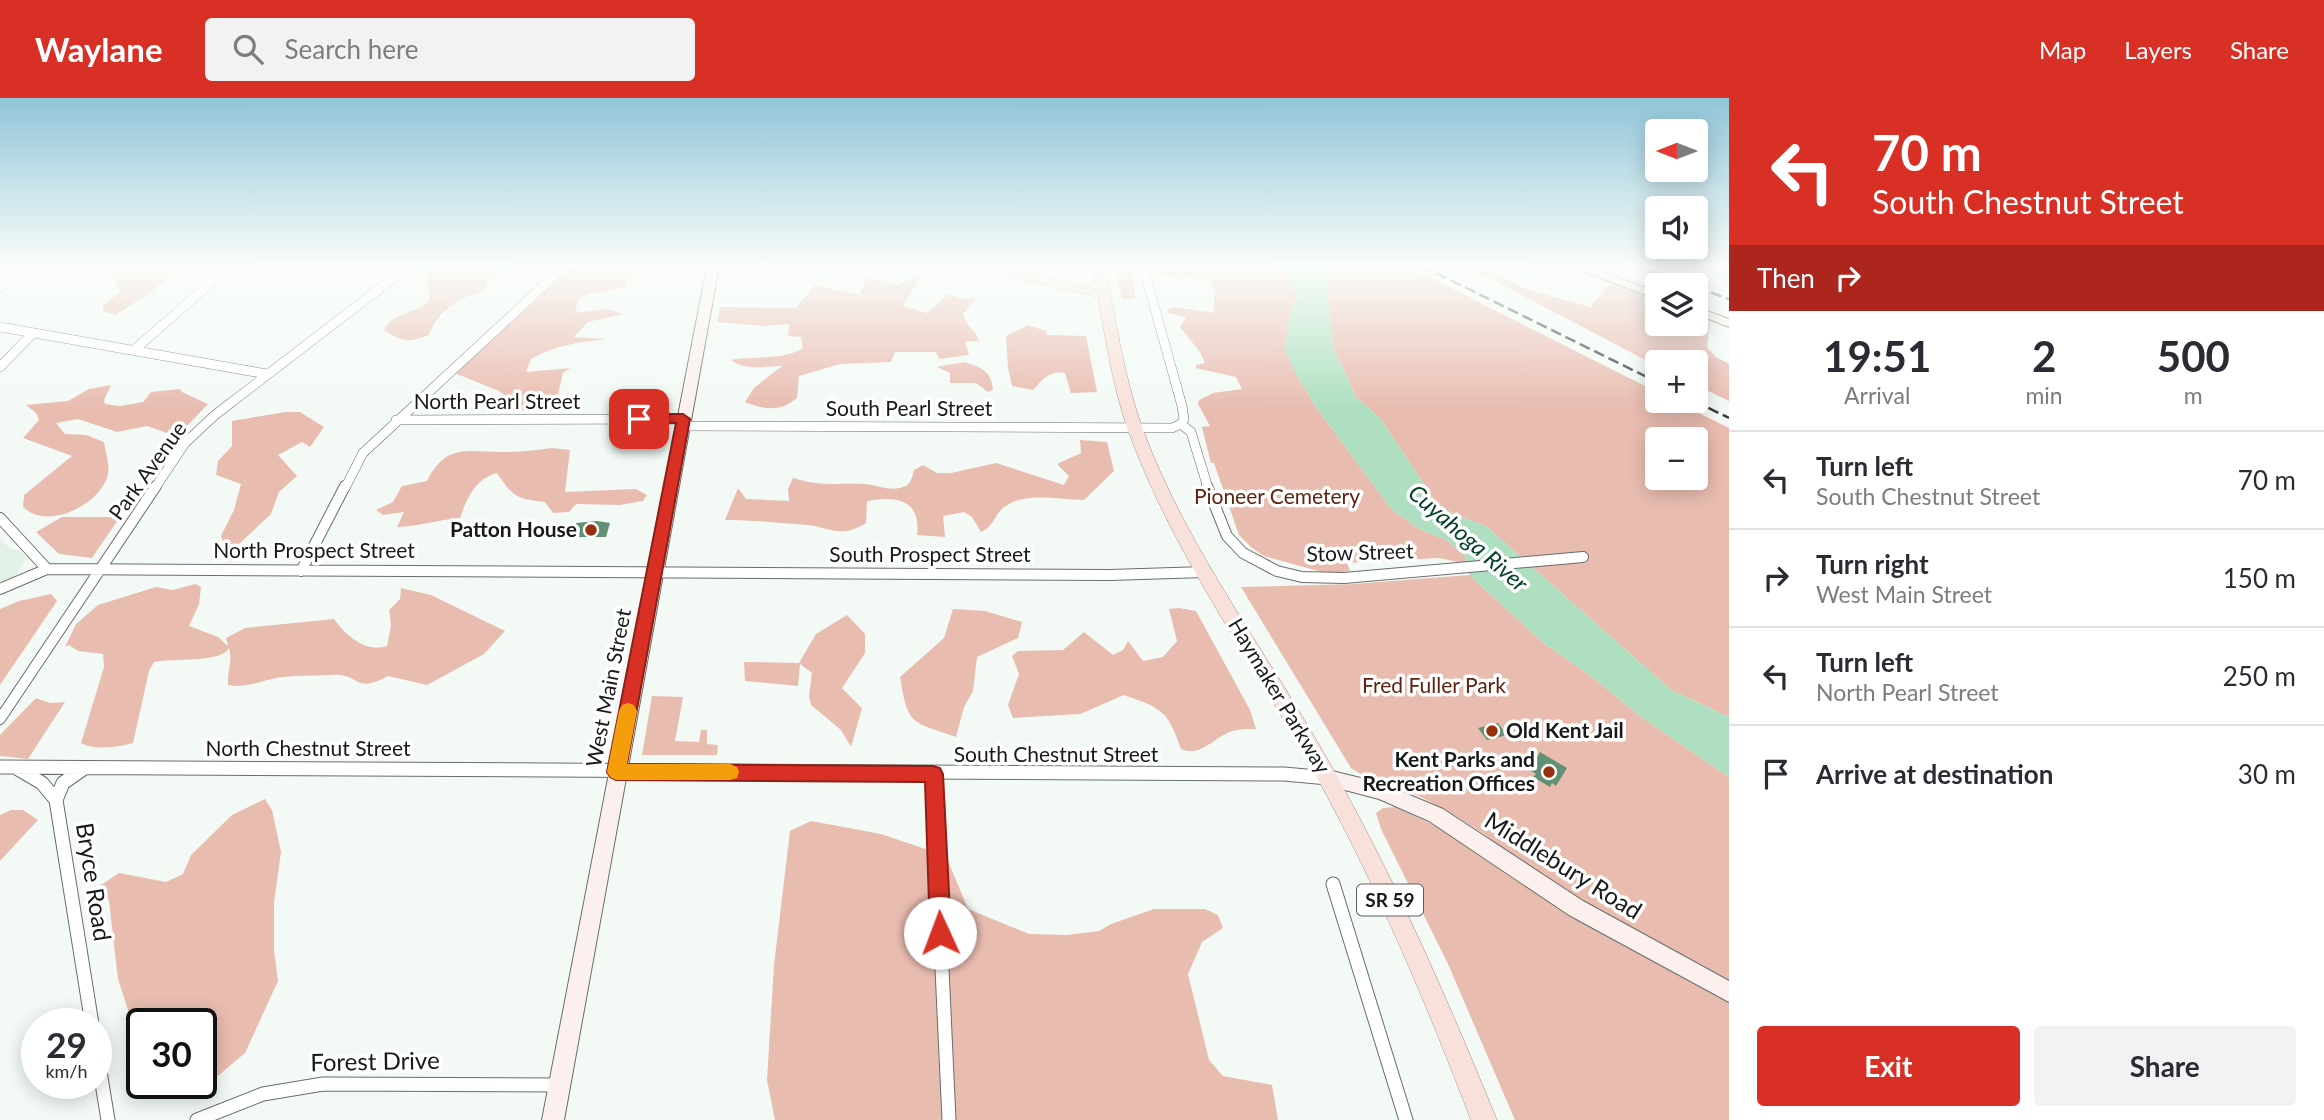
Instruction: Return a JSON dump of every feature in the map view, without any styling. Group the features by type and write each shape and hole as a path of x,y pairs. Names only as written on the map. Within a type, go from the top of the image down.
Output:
{"main road":[{"name":"West Main Street","path":"553,1120 704,314"},
{"name":"Haymaker Parkway","path":"1107,314 1114,351 1135,428 1169,506 1205,572 1328,778 1406,931 1484,1120"},
{"path":"1708,315 1729,323"},
{"name":"Middlebury Road","path":"1328,778 1381,791 1436,815 1576,908 1729,992"}],"street":[{"path":"134,350 175,314"},
{"name":"Park Avenue","path":"0,719 185,443 215,415 346,314"},
{"path":"301,571 356,463 396,420 513,314"},
{"name":"Stow Street","path":"1155,314 1182,406 1184,419 1181,424 1191,432 1220,525 1235,546 1251,558 1277,571 1319,579 1583,557"},
{"path":"0,327 267,374"},
{"path":"0,367 33,333"},
{"name":"North Pearl Street","path":"396,420 683,422"},
{"name":"South Pearl Street","path":"683,422 1135,428 1172,428 1181,424"},
{"path":"0,518 47,569 0,589"},
{"name":"North Prospect Street","path":"47,569 655,573"},
{"name":"South Prospect Street","path":"655,573 1167,575 1205,572"},
{"name":"North Chestnut Street","path":"0,767 616,772"},
{"path":"57,800 63,783 77,771 89,767"},
{"name":"Bryce Road","path":"16,768 42,783 57,800 90,1008"},
{"name":"South Chestnut Street","path":"616,772 1284,774 1328,778"},
{"path":"933,774 949,1120"},
{"path":"1334,884 1406,1120"},
{"name":"Forest Drive","path":"197,1120 263,1094 323,1084 559,1085"},
{"path":"104,1099 108,1120"}],"shaded area":[{"path":"0,539 11,549 20,550 26,559 15,577 0,586"}],"green space":[{"path":"443,314 429,335 411,340 401,339 384,330 399,316"},
{"path":"519,314 623,314 588,322 574,337 607,339 558,347 531,359 526,372 570,368 563,373 554,411 524,411 499,391 456,372"},
{"path":"719,314 963,314 979,341 965,342 969,355 939,359 936,352 895,352 891,362 840,364 799,376 797,398 778,408 766,408 745,402 754,388 782,366 749,367 731,360 796,352 803,348 801,337 788,336 789,324 764,326 717,322"},
{"name":"Pioneer Cemetery","path":"1170,314 1290,314 1297,376 1318,410 1392,510 1418,528 1448,541 1465,556 1468,564 1439,558 1347,563 1350,571 1329,574 1264,556 1252,548 1239,535 1214,463 1211,463 1202,427 1210,426 1198,404 1199,400 1213,393 1242,389 1236,377 1196,368 1196,365 1205,363 1200,352 1180,327 1186,317"},
{"path":"1330,314 1502,314 1645,386 1645,413 1699,413 1729,428 1729,717 1671,690 1486,526 1455,515 1435,501 1380,418 1356,397 1333,346"},
{"path":"1557,314 1645,314 1645,336 1708,336 1708,321 1710,322 1707,347 1716,357 1729,364 1729,401 1708,391 1708,350 1645,350 1645,360"},
{"path":"1028,325 1046,331 1047,335 1086,336 1097,392 1071,393 1065,373 1060,372 1047,376 1033,390 1012,386 1006,336"},
{"path":"964,362 988,374 993,390 988,392 976,383 950,383 950,373 937,367"},
{"path":"111,385 104,400 105,404 120,406 143,402 151,392 180,389 208,404 184,429 173,435 147,426 117,432 78,419 56,423 65,434 86,435 104,442 108,474 95,496 72,511 59,515 33,514 23,507 24,495 72,456 23,438 39,420 36,413 26,405 68,401 89,389"},
{"path":"300,412 324,427 310,447 302,442 278,455 297,476 279,492 271,514 237,546 230,563 221,536 234,510 241,484 216,475 218,461 232,446 232,421"},
{"path":"1080,440 1107,442 1114,471 1084,500 1031,498 1011,503 981,532 972,517 964,512 943,516 945,537 917,535 915,513 910,507 904,502 887,499 867,501 866,523 846,531 808,525 725,520 738,488 746,499 789,501 788,489 793,478 821,484 865,484 893,489 908,484 914,470 923,465 937,473 951,473 996,463 1064,485 1069,476 1057,464 1081,453"},
{"path":"552,448 570,450 565,492 636,489 647,495 643,501 620,505 576,504 569,512 553,513 545,502 516,495 497,473 477,485 460,518 397,527 404,512 383,515 376,510 393,502 402,486 427,481 435,468 451,455 471,451 513,452"},
{"path":"62,517 120,517 92,558 59,554 36,532"},
{"name":"Fred Fuller Park","path":"1469,575 1546,645 1591,676 1640,716 1729,777 1729,984 1534,874 1484,834 1449,812 1421,797 1362,775 1351,768 1241,587 1354,584"},
{"path":"195,584 201,587 199,604 189,626 218,637 228,646 226,638 245,628 334,619 357,642 379,648 387,646 391,625 389,610 400,599 401,588 431,595 505,631 484,654 427,685 388,676 363,684 348,677 332,675 283,677 246,685 228,685 229,648 225,653 207,658 154,662 149,671 133,743 100,748 81,743 104,667 103,654 78,651 69,645 65,647 76,624 98,605 156,587 173,590"},
{"path":"51,594 57,601 0,685 0,609 19,601"},
{"path":"953,609 985,611 1022,622 1018,638 977,657 973,691 964,707 956,737 915,720 906,705 900,677 944,638"},
{"path":"1169,609 1196,611 1250,710 1256,729 1233,731 1202,749 1188,751 1181,749 1172,726 1162,713 1124,695 1080,714 1013,718 1008,705 1019,674 1012,656 1018,651 1063,650 1084,632 1113,655 1123,650 1128,641 1143,661 1163,657 1177,641"},
{"path":"847,615 865,634 865,653 842,688 862,708 851,747 841,730 811,705 809,696 812,673 800,664 798,686 745,681 744,662 799,663 816,634"},
{"path":"652,696 683,697 675,741 699,742 701,730 707,730 707,744 718,745 717,755 642,755"},
{"path":"36,698 50,703 65,702 28,759 0,756 0,735"},
{"path":"265,799 272,810 281,852 274,903 274,951 278,981 245,1053 217,1076 217,1008 127,1008 118,979 109,901 101,885 119,873 166,882 183,874 191,855 232,815"},
{"path":"1395,807 1449,832 1729,999 1729,1120 1515,1120 1448,964 1381,829 1376,813 1383,808"},
{"path":"11,810 23,810 38,820 0,861 0,815"},
{"path":"811,821 881,834 946,856 968,909 1029,934 1067,935 1099,931 1154,909 1205,909 1218,915 1223,928 1202,942 1188,974 1209,1060 1223,1076 1272,1085 1278,1120 775,1120 767,1080 774,965 790,831"}],"water":[{"name":"Cuyahoga River","path":"1290,314 1330,314 1333,346 1356,397 1380,418 1435,501 1455,515 1486,526 1671,690 1729,717 1729,777 1640,716 1591,676 1546,645 1469,575 1465,556 1448,541 1418,528 1392,510 1318,410 1297,376 1284,347"}],"building":[{"name":"Patton House","path":"576,523 610,523 606,537 572,537"},
{"name":"Old Kent Jail","path":"1498,723 1507,735 1487,740 1478,728"},
{"name":"Kent Parks and Recreation Offices","path":"1540,752 1567,768 1556,786 1552,783 1550,787 1533,777 1536,774 1530,770"}],"railway":[{"path":"1519,314 1645,376"},
{"path":"1708,408 1729,418"}],"slow traffic":[{"path":"628,711 616,772 730,772"}],"place":[{"name":"Patton House","path":"591,530"},
{"name":"Old Kent Jail","path":"1492,731"},
{"name":"Kent Parks and Recreation Offices","path":"1549,772"}],"route":[{"path":"639,419 683,419 616,772 933,774 940,933"}]}
